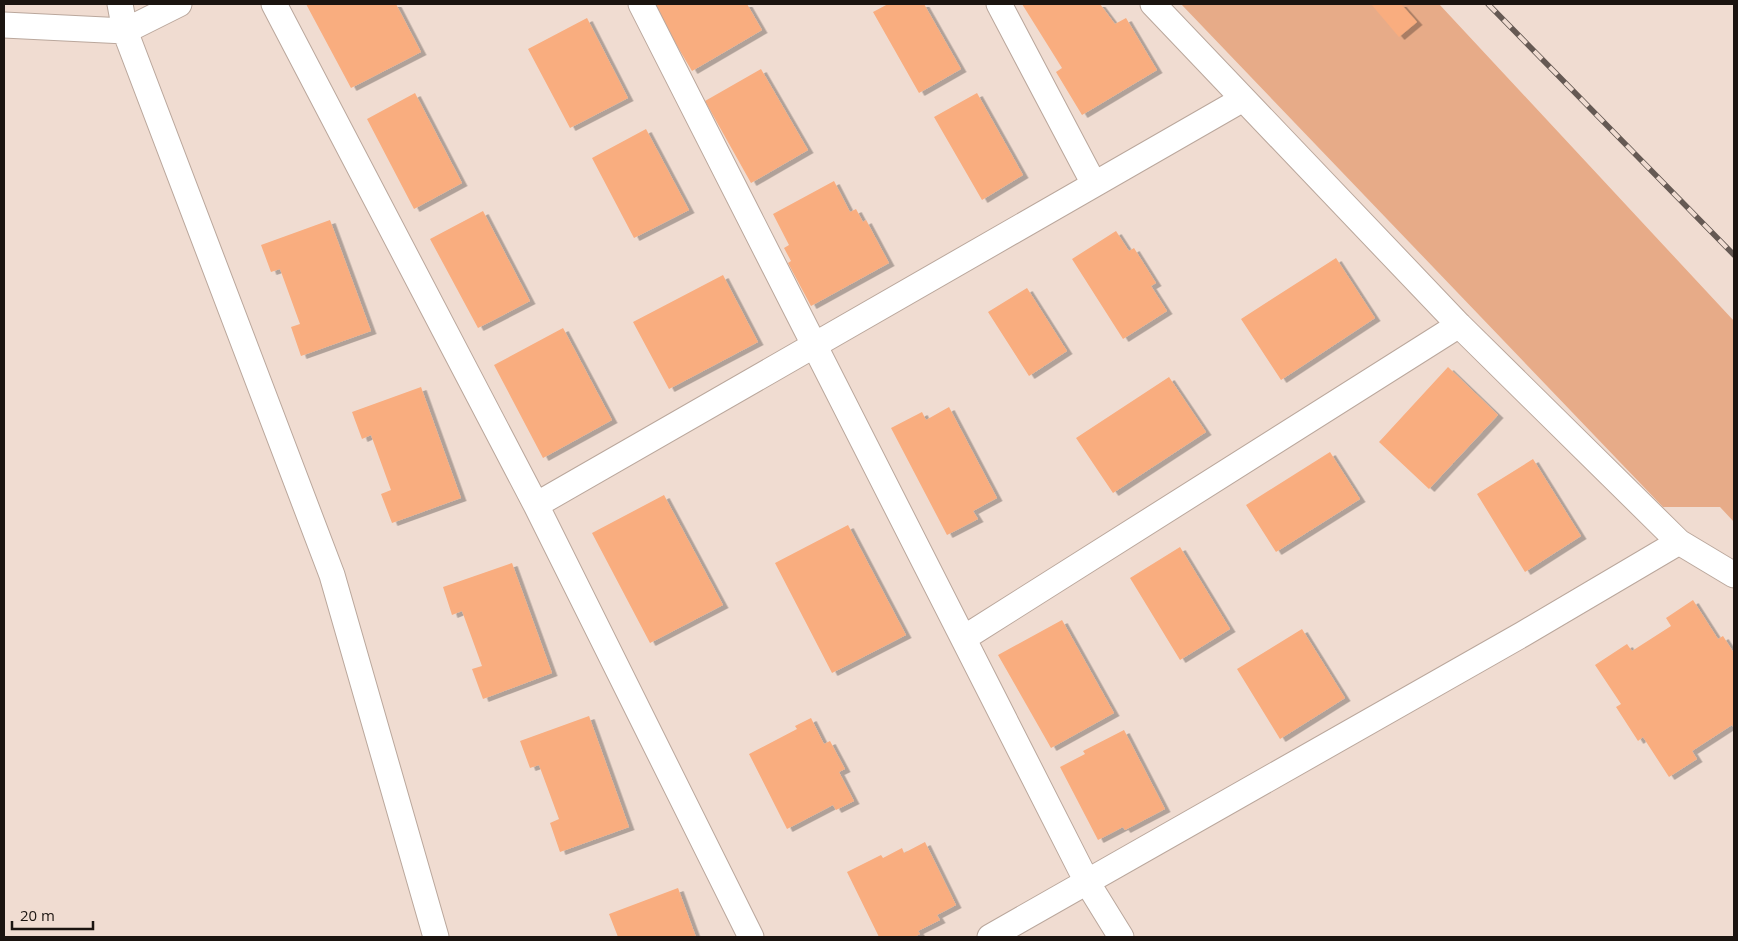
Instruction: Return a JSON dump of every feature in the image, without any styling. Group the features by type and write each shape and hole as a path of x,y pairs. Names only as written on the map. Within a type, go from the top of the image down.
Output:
{"street":[{"path":"120,4 125,31 332,575 436,937"},
{"path":"4,26 125,31 179,4"},
{"path":"274,4 536,505 751,937"},
{"path":"642,4 1087,882 1121,937"},
{"path":"999,4 1094,184"},
{"path":"1153,4 1459,325 1679,542 1734,575"},
{"path":"536,505 1243,99"},
{"path":"964,638 1459,325"},
{"path":"990,937 1522,634 1679,542"}],"shaded area":[{"path":"1181,4 1439,4 1734,321 1734,522 1720,507 1663,507"}],"building":[{"path":"306,4 396,4 421,52 351,88"},
{"path":"652,4 747,4 762,30 692,71"},
{"path":"888,4 924,4 961,69 919,93 873,12"},
{"path":"1022,4 1100,4 1115,24 1126,18 1157,70 1082,115 1056,72 1062,68"},
{"path":"1371,4 1401,4 1417,22 1399,37"},
{"path":"587,18 628,98 570,128 528,49"},
{"path":"761,69 808,150 751,183 705,101"},
{"path":"415,93 462,183 414,209 367,119"},
{"path":"977,93 1023,175 982,200 934,117"},
{"path":"646,129 689,210 634,238 592,158"},
{"path":"834,181 850,212 856,209 863,222 866,220 889,263 811,306 788,263 791,261 784,248 789,245 773,214"},
{"path":"483,211 530,301 478,328 430,239"},
{"path":"330,220 371,331 301,356 291,327 300,324 280,269 271,272 261,245"},
{"path":"1116,231 1129,251 1134,248 1156,283 1151,286 1167,311 1123,339 1072,259"},
{"path":"1336,258 1375,318 1281,380 1241,319"},
{"path":"723,275 758,342 669,389 633,322"},
{"path":"1027,288 1067,351 1029,376 988,312"},
{"path":"563,328 612,420 543,458 494,365"},
{"path":"1448,367 1498,415 1429,489 1379,442"},
{"path":"1169,377 1206,432 1113,493 1076,438"},
{"path":"421,387 461,498 392,523 381,494 391,490 371,435 362,439 352,412"},
{"path":"949,407 997,498 973,511 978,519 947,535 891,428 922,412 926,420"},
{"path":"1330,452 1360,499 1276,552 1246,505"},
{"path":"1533,459 1581,536 1525,572 1477,494"},
{"path":"664,495 723,605 650,643 592,533"},
{"path":"848,525 906,635 832,673 775,563"},
{"path":"1180,547 1230,629 1180,660 1130,578"},
{"path":"512,563 552,673 483,699 472,669 482,666 462,611 452,615 443,587"},
{"path":"1693,600 1718,639 1723,636 1734,653 1734,728 1732,725 1692,751 1697,759 1669,777 1643,737 1638,741 1616,707 1621,704 1595,665 1627,644 1632,651 1671,626 1666,618"},
{"path":"1062,620 1114,713 1051,748 998,655"},
{"path":"1302,629 1345,698 1280,739 1237,669"},
{"path":"589,716 629,827 560,852 550,823 559,819 539,765 530,768 520,741"},
{"path":"811,718 824,744 830,741 845,769 839,772 854,801 836,810 833,805 787,829 749,754 797,729 795,726"},
{"path":"1124,730 1165,809 1125,830 1123,827 1098,840 1060,767 1085,754 1083,751"},
{"path":"925,842 956,905 937,915 940,920 918,931 920,934 914,937 879,937 847,872 881,855 883,858 902,848 904,853"},
{"path":"678,888 696,937 618,937 609,914"}],"railway":[{"path":"1488,4 1734,255"}]}
